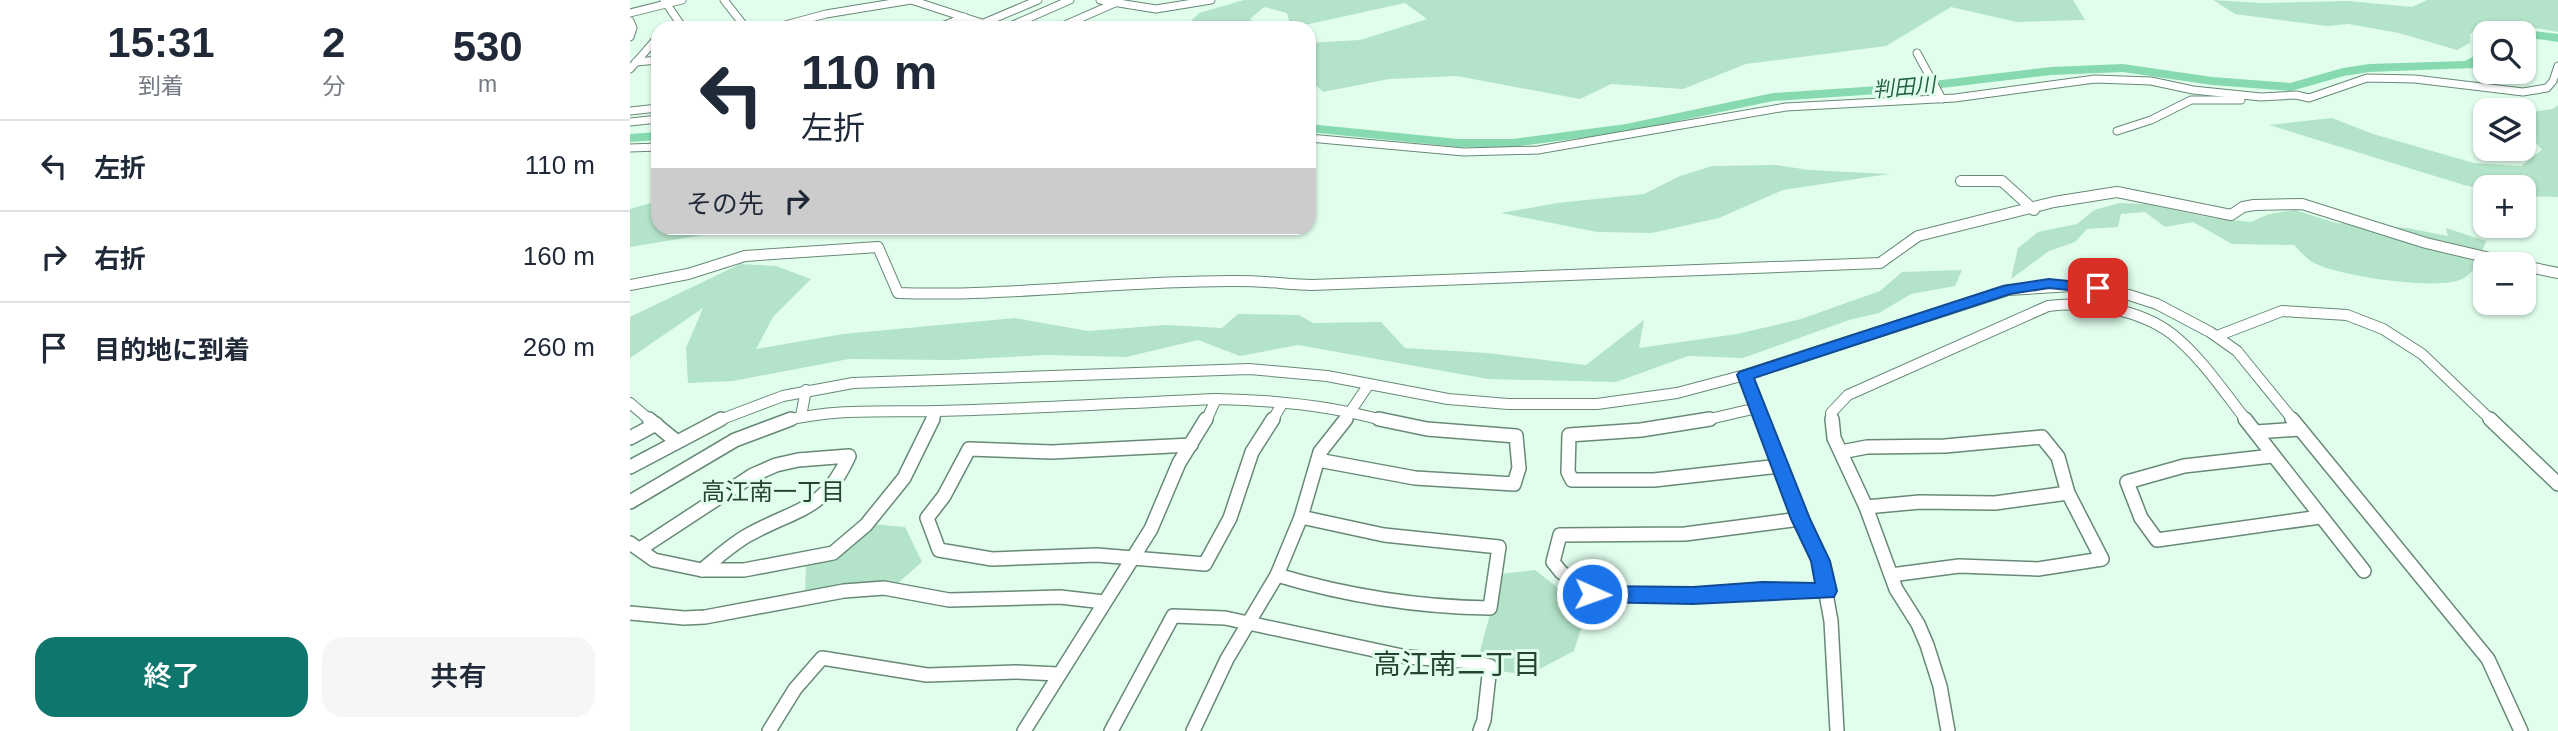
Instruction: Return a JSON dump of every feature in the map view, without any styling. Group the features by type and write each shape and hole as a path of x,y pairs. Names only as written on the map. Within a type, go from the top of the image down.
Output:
{"street":[{"path":"630,13 665,2 682,0"},
{"path":"724,0 740,21"},
{"path":"800,21 911,0 975,21"},
{"path":"990,21 1038,0"},
{"path":"1022,21 1070,0"},
{"path":"1101,0 1133,9 1174,10 1211,0"},
{"path":"1074,21 1121,0"},
{"path":"665,2 677,21"},
{"path":"955,21 964,17"},
{"path":"630,21 633,28 630,37"},
{"path":"633,65 651,45"},
{"path":"1917,54 1942,99"},
{"path":"633,65 651,61"},
{"path":"2118,131 2151,120 2191,100 2230,101 2296,95 2309,98 2367,78 2415,79 2513,92 2541,91 2553,80 2558,66"},
{"path":"1316,139 1464,152 1538,150 1786,107 1820,103 1942,99 2095,79 2151,81 2193,90 2261,97"},
{"path":"630,111 651,109"},
{"path":"630,122 651,120"},
{"path":"630,148 651,147"},
{"path":"1961,181 2002,181 2034,209"},
{"path":"630,285 688,274 745,256 878,247 894,289 898,293 925,295 1017,294 1227,281 1312,285 1880,263 1918,236 2054,202 2117,192 2231,215 2243,207 2254,205 2302,204 2426,243 2473,254"},
{"path":"2536,268 2558,273"},
{"path":"630,467 676,440 748,408 806,390 881,381 1249,369 1327,376 1448,399 1508,404 1597,404 1677,393 1745,375 2008,290 2049,284 2121,291 2171,309 2237,351 2488,659 2521,731"},
{"path":"1948,731 1940,686 1927,645 1891,575 1866,507 1830,425 1830,413 1848,395 2031,312 2064,304 2121,311 2172,334 2201,364 2364,571"},
{"path":"2217,336 2282,311 2295,310 2347,315 2383,328 2422,354 2558,484"},
{"path":"1745,375 1800,519 1820,561 1827,591 1837,731"},
{"path":"1193,731 1227,659 1278,575 1301,517 1320,453 1352,411 1368,384"},
{"path":"801,416 806,390"},
{"path":"630,502 745,436 801,416 883,411 1216,399 1282,404 1352,411 1427,429 1516,436 1519,468 1514,484 1383,475 1318,460"},
{"path":"1024,731 1152,529 1176,471 1216,399"},
{"path":"630,403 676,440"},
{"path":"1191,445 1127,446 1025,454 968,449 944,496 927,518 939,550 974,557 997,559 1085,555 1205,564 1230,518 1252,452 1282,404"},
{"path":"1757,408 1683,425 1612,434 1569,435 1568,472 1572,480 1610,482 1654,480 1748,467 1780,466"},
{"path":"702,570 747,535 820,500 839,478 849,456 798,460 776,465 753,475 635,546 654,560 702,570 744,570 833,553 866,524 904,478 937,411"},
{"path":"630,438 656,424"},
{"path":"2256,432 2300,429"},
{"path":"1841,452 1867,447 1945,446 2042,437 2057,457 2065,475 2068,493 2102,559 2038,569 1959,566 1891,575"},
{"path":"2272,456 2184,466 2127,482 2140,518 2157,540 2320,517"},
{"path":"1866,507 1920,502 1995,503 2068,493"},
{"path":"1278,575 1309,585 1385,601 1453,608 1490,608 1499,547 1384,535 1301,517"},
{"path":"1800,519 1685,534 1560,535 1553,562 1592,594 1693,596 1762,591 1827,591"},
{"path":"630,613 684,618 705,617 844,591 884,588 949,600 1060,597 1104,602"},
{"path":"1111,731 1133,685 1173,616 1197,615 1408,657 1474,662 1490,666 1484,720 1480,731"},
{"path":"769,731 795,689 821,658 927,675 1016,672 1058,674"}],"green space":[{"path":"1244,0 2073,0 2085,20 2017,22 1951,7 1886,46 1746,64 1683,89 1611,84 1580,99 1457,76 1389,79 1323,92 1316,86 1316,43 1360,40 1427,19 1405,3 1316,23 1289,21 1287,13 1264,7 1250,19 1252,21 1191,21 1199,13"},
{"path":"2213,0 2261,3 2348,1 2412,7 2427,0 2558,0 2558,32 2536,28 2536,21 2473,21 2470,43 2457,50 2399,33 2348,24 2327,26 2235,14"},
{"path":"2558,105 2558,197 2536,196 2536,175 2473,175 2473,187 2269,125 2332,118 2373,134 2474,163 2521,166 2528,161 2536,161 2536,155 2542,150 2536,143 2536,111 2553,109"},
{"path":"1776,165 1809,170 1889,174 1783,190 1719,218 1652,233 1597,232 1501,213 1557,203 1644,194 1680,176 1712,166"},
{"path":"651,203 651,235 703,235 630,247 630,209"},
{"path":"2120,203 2146,204 2213,218 2251,222 2269,214 2295,210 2336,223 2407,228 2448,236 2446,228 2486,241 2482,252 2473,252 2473,269 2464,278 2452,282 2413,283 2366,277 2327,268 2311,262 2294,245 2232,244 2193,222 2165,227 2145,212 2121,214 2118,227 2087,229 2075,242 2049,251 2011,279 2018,248 2038,232 2077,224 2094,210"},
{"path":"740,264 776,266 811,279 773,317 756,349 843,334 1015,318 1088,331 1166,325 1222,328 1238,314 1299,315 1313,323 1381,322 1405,348 1487,353 1586,365 1644,320 1639,348 1737,334 1801,319 1880,291 1902,272 1962,270 1955,286 1911,294 1879,313 1849,320 1743,358 1688,356 1616,382 1488,379 1298,345 1240,356 1198,340 1126,357 1045,355 953,360 849,359 733,381 688,383 686,348 703,308 630,358 630,317"},
{"path":"872,524 905,527 922,562 897,584 855,585 805,596 806,563"},
{"path":"1535,570 1587,610 1574,651 1528,675 1500,671 1480,651 1501,574"}],"waterway":[{"name":"判田川","path":"2536,35 2558,38"},
{"name":"判田川","path":"1316,129 1458,143 1512,143 1626,128 1773,97 1908,88 2051,71 2123,68 2212,81 2291,87 2343,72 2369,68 2468,65 2473,62"},
{"name":"判田川","path":"630,138 651,136"}],"district":[{"name":"高江南一丁目","path":"773,491"},
{"name":"高江南二丁目","path":"1457,664"}],"route":[{"path":"1592,594 1693,596 1762,591 1827,591 1820,561 1800,519 1745,375 2008,290 2049,284 2098,288"}]}
